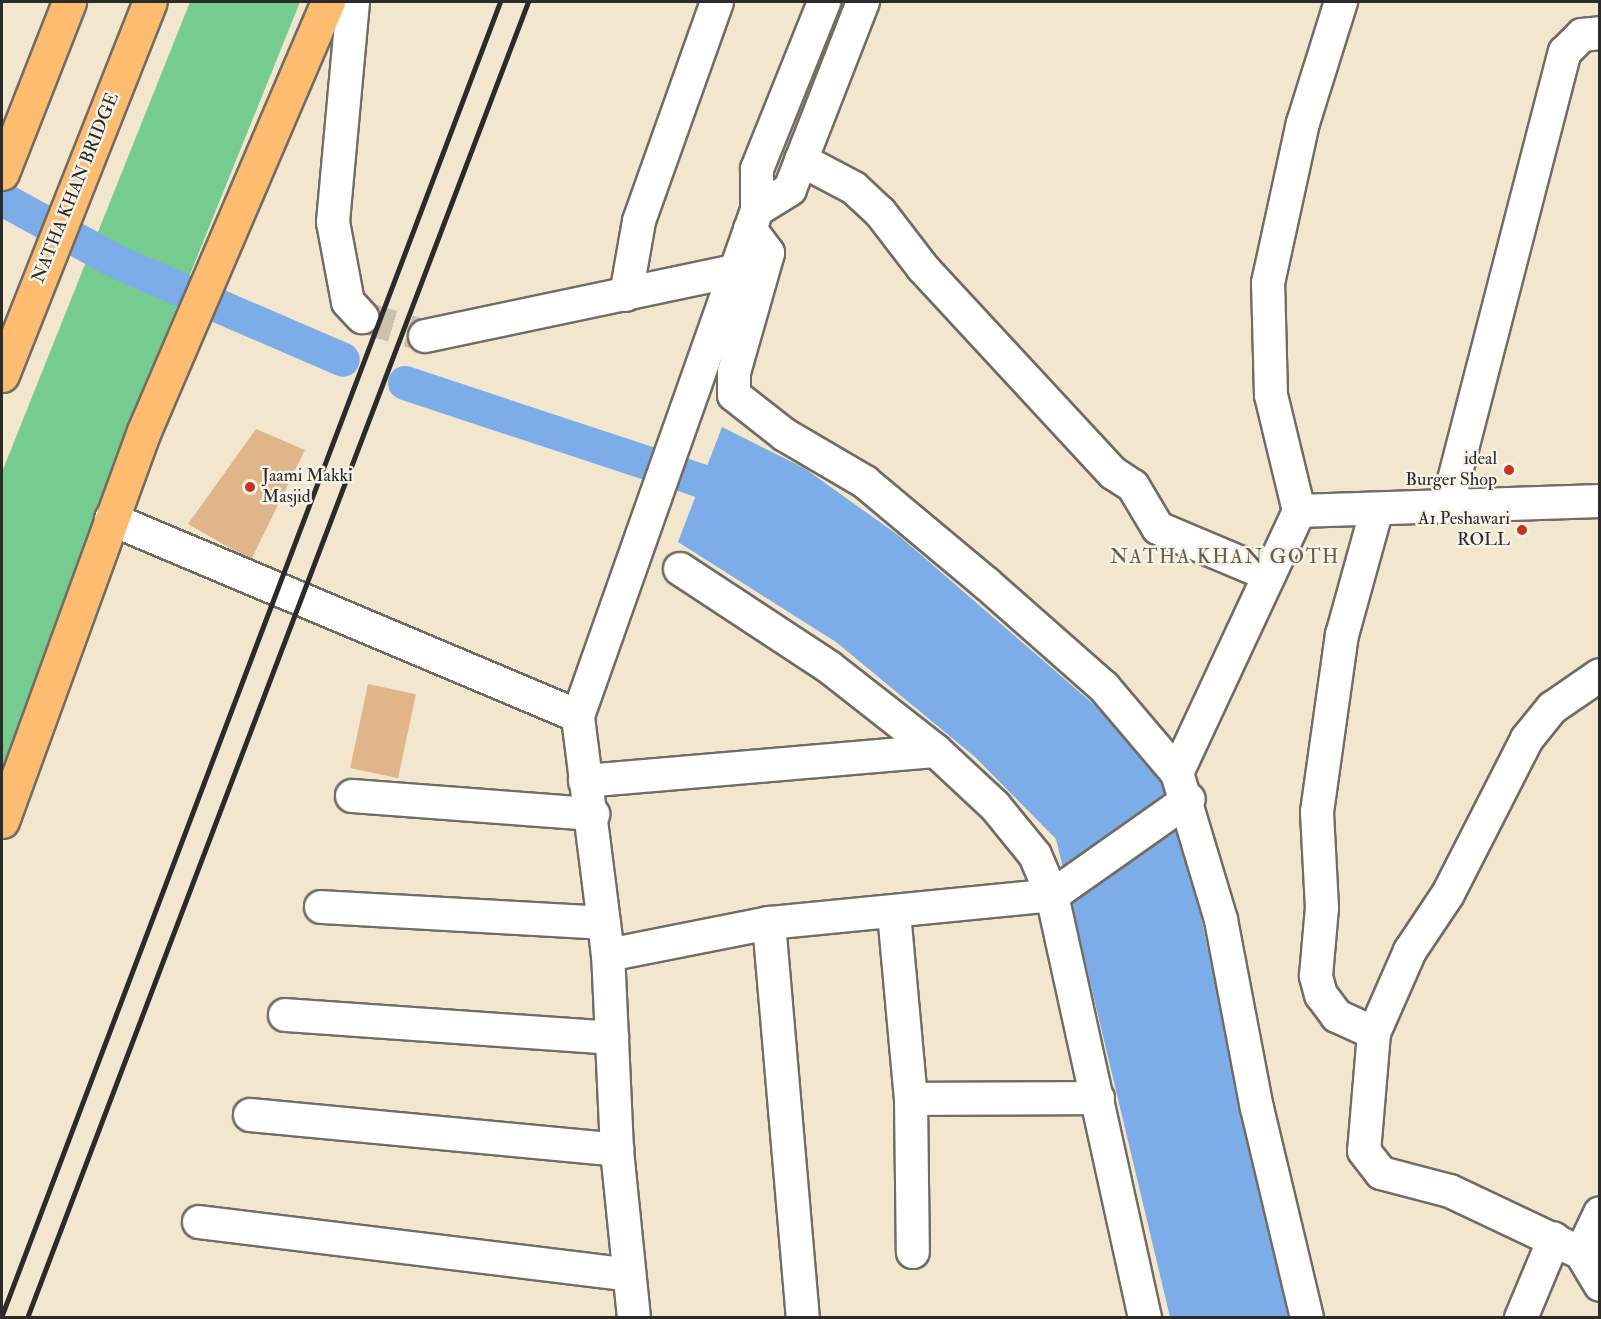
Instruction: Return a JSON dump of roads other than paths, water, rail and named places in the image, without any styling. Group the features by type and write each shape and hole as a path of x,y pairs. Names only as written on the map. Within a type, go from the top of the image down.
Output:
{"highway":[{"path":"2,173 69,2"},
{"name":"NATHA KHAN BRIDGE","path":"2,375 150,2"},
{"path":"2,821 111,519 165,385 230,237 328,2"}],"street":[{"path":"353,2 333,222 348,302 362,317"},
{"path":"626,295 639,221 717,2"},
{"path":"634,1317 617,1150 608,955 593,814 585,781 578,716 605,632 704,371 734,271 754,219 757,169 824,2"},
{"path":"754,219 790,189 863,2"},
{"path":"608,955 769,924 1052,895 1184,791 1270,575 1299,511 1271,395 1268,283 1303,123 1341,2"},
{"path":"1447,507 1565,52 1582,34 1599,33"},
{"path":"801,160 854,188 880,212 923,268 1113,473 1133,486 1158,528 1270,575"},
{"path":"754,219 768,253 734,372 734,395 785,435 864,482 986,583 1104,687 1184,791 1221,920 1257,1108 1306,1317"},
{"path":"425,336 734,271"},
{"path":"1299,511 1376,512 1599,501"},
{"path":"1374,1033 1337,1016 1321,995 1316,976 1322,908 1317,812 1342,634 1376,512"},
{"path":"111,519 578,716"},
{"path":"680,569 829,667 936,752 996,806 1035,855 1052,895 1145,1317"},
{"path":"1599,675 1552,708 1527,739 1448,894 1410,951 1374,1033 1366,1086 1364,1151 1369,1164 1381,1173 1449,1191 1581,1253 1599,1285"},
{"path":"585,781 936,752"},
{"path":"352,796 593,814"},
{"path":"321,907 604,923"},
{"path":"894,913 911,1099 913,1252"},
{"path":"769,924 803,1317"},
{"path":"285,1015 612,1038"},
{"path":"911,1099 1098,1098"},
{"path":"250,1115 617,1150"},
{"path":"1581,1253 1599,1212"},
{"path":"199,1222 630,1275"},
{"path":"1521,1317 1554,1239"}],"water":[{"path":"722,427 804,468 898,535 1106,715 1166,783 1186,848 1288,1317 1170,1317 1056,839 975,757 836,642 678,542"}],"waterway":[{"path":"2,199 117,262 343,360"},
{"path":"405,383 701,481"}],"tunnel":[{"path":"362,317 425,336"}],"railway":[{"path":"2,1315 500,2"},
{"path":"27,1318 528,2"}],"place":[{"name":"ideal Burger Shop","path":"1509,470"},
{"name":"Jaami Makki Masjid","path":"250,487"},
{"name":"A1 Peshawari ROLL","path":"1522,530"}],"district":[{"name":"NATHA KHAN GOTH","path":"1225,556"}]}
